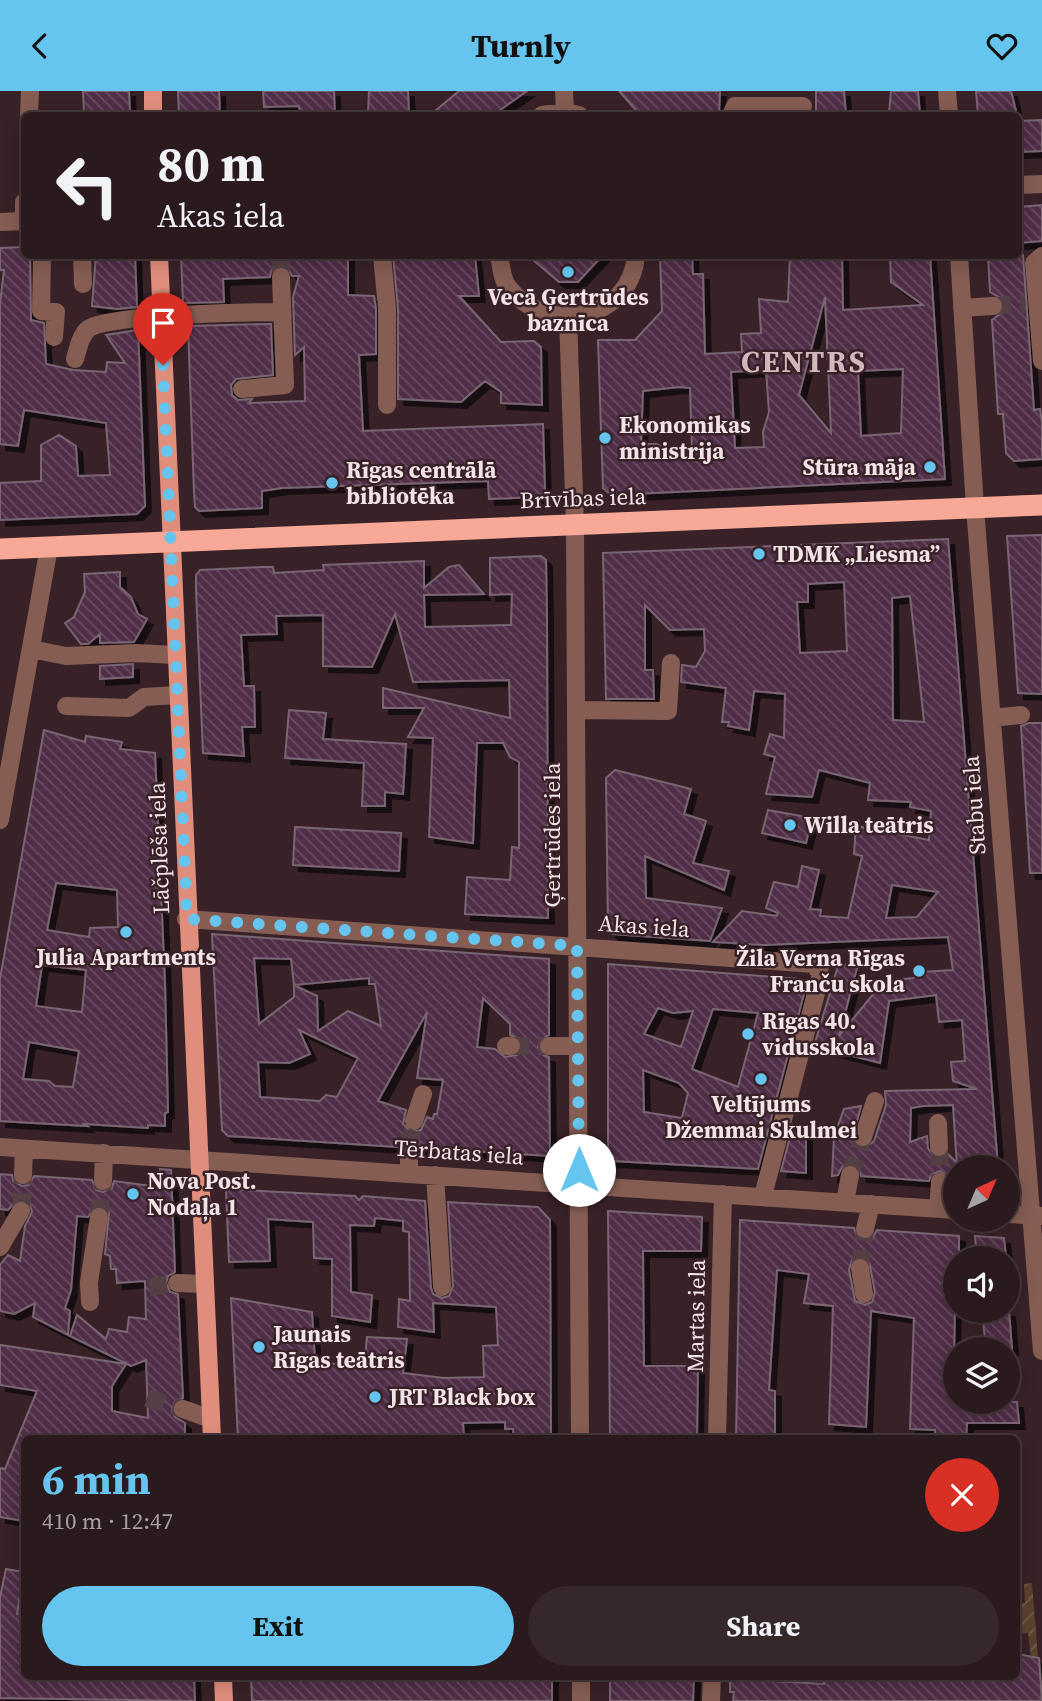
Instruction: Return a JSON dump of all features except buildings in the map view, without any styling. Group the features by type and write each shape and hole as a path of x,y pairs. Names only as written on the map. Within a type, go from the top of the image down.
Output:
{"highway":[{"name":"Brīvības iela","path":"0,549 1042,505"}],"main road":[{"path":"152,91 153,112"},
{"name":"Lāčplēša iela","path":"159,259 212,1435"},
{"path":"223,1680 224,1701"}],"street":[{"path":"29,112 30,91"},
{"path":"564,91 571,112"},
{"path":"947,91 949,112"},
{"path":"733,112 734,106 803,106"},
{"path":"1022,185 1042,184"},
{"path":"0,222 21,221"},
{"path":"1042,256 1034,263 1034,304 1042,361"},
{"path":"42,259 41,311 56,312 54,337"},
{"path":"82,259 83,284"},
{"path":"382,259 387,308 387,405"},
{"path":"500,259 507,286 540,313 568,316 592,314 607,305 627,283 635,259"},
{"name":"Stabu iela","path":"959,259 975,508 1036,1216 1042,1351"},
{"path":"242,389 285,385 281,277"},
{"path":"962,308 993,306"},
{"path":"75,359 83,335 92,326 161,316 282,312"},
{"name":"Ģertrūdes iela","path":"568,316 575,525 580,1435"},
{"path":"0,820 49,547"},
{"path":"31,649 65,656 135,653 176,655"},
{"path":"576,711 668,711 671,663"},
{"path":"66,706 129,708 144,697 177,695"},
{"path":"992,718 1021,715"},
{"name":"Akas iela","path":"187,919 814,964 820,969 763,1196"},
{"path":"549,1046 578,1045"},
{"path":"414,1121 423,1094"},
{"path":"863,1137 876,1101"},
{"path":"938,1123 939,1147"},
{"name":"Tērbatas iela","path":"0,1147 943,1210"},
{"path":"409,1148 409,1173"},
{"path":"23,1175 24,1149"},
{"path":"103,1181 104,1153"},
{"path":"435,1175 442,1287"},
{"path":"845,1202 850,1175"},
{"path":"940,1182 943,1194"},
{"name":"Martas iela","path":"717,1435 723,1194"},
{"path":"865,1229 871,1204"},
{"path":"0,1247 21,1211"},
{"path":"90,1302 89,1282 99,1217"},
{"path":"860,1268 864,1294"},
{"path":"177,1283 204,1284"},
{"path":"183,1409 211,1419"},
{"path":"581,1680 581,1701"},
{"path":"711,1701 712,1680"}],"shaded area":[{"path":"1032,1583 1038,1657 1031,1657 1028,1633 1020,1634 1020,1603 1025,1603 1024,1584"}],"tunnel":[{"path":"280,259 281,277"},
{"path":"993,306 1025,304"},
{"path":"511,1046 549,1046"},
{"path":"409,1148 414,1121"},
{"path":"850,1175 863,1137"},
{"path":"939,1147 940,1182"},
{"path":"21,1211 23,1175"},
{"path":"99,1217 103,1181"},
{"path":"860,1268 865,1229"},
{"path":"149,1287 177,1283"},
{"path":"147,1398 183,1409"}],"place":[{"name":"Vecā Ģertrūdes baznīca","path":"568,272"},
{"name":"Ekonomikas ministrija","path":"605,438"},
{"name":"Stūra māja","path":"930,467"},
{"name":"Rīgas centrālā bibliotēka","path":"332,483"},
{"name":"TDMK „Liesma”","path":"759,554"},
{"name":"Willa teātris","path":"790,825"},
{"name":"Julia Apartments","path":"126,932"},
{"name":"Žila Verna Rīgas Franču skola","path":"919,971"},
{"name":"Rīgas 40. vidusskola","path":"748,1034"},
{"name":"Veltījums Džemmai Skulmei","path":"761,1079"},
{"name":"Nova Post. Nodaļa 1","path":"133,1194"},
{"name":"Jaunais Rīgas teātris","path":"259,1347"},
{"name":"JRT Black box","path":"375,1397"}],"district":[{"name":"CENTRS","path":"804,362"}],"route":[{"path":"163,365 187,919 577,946 579,1170"}]}
